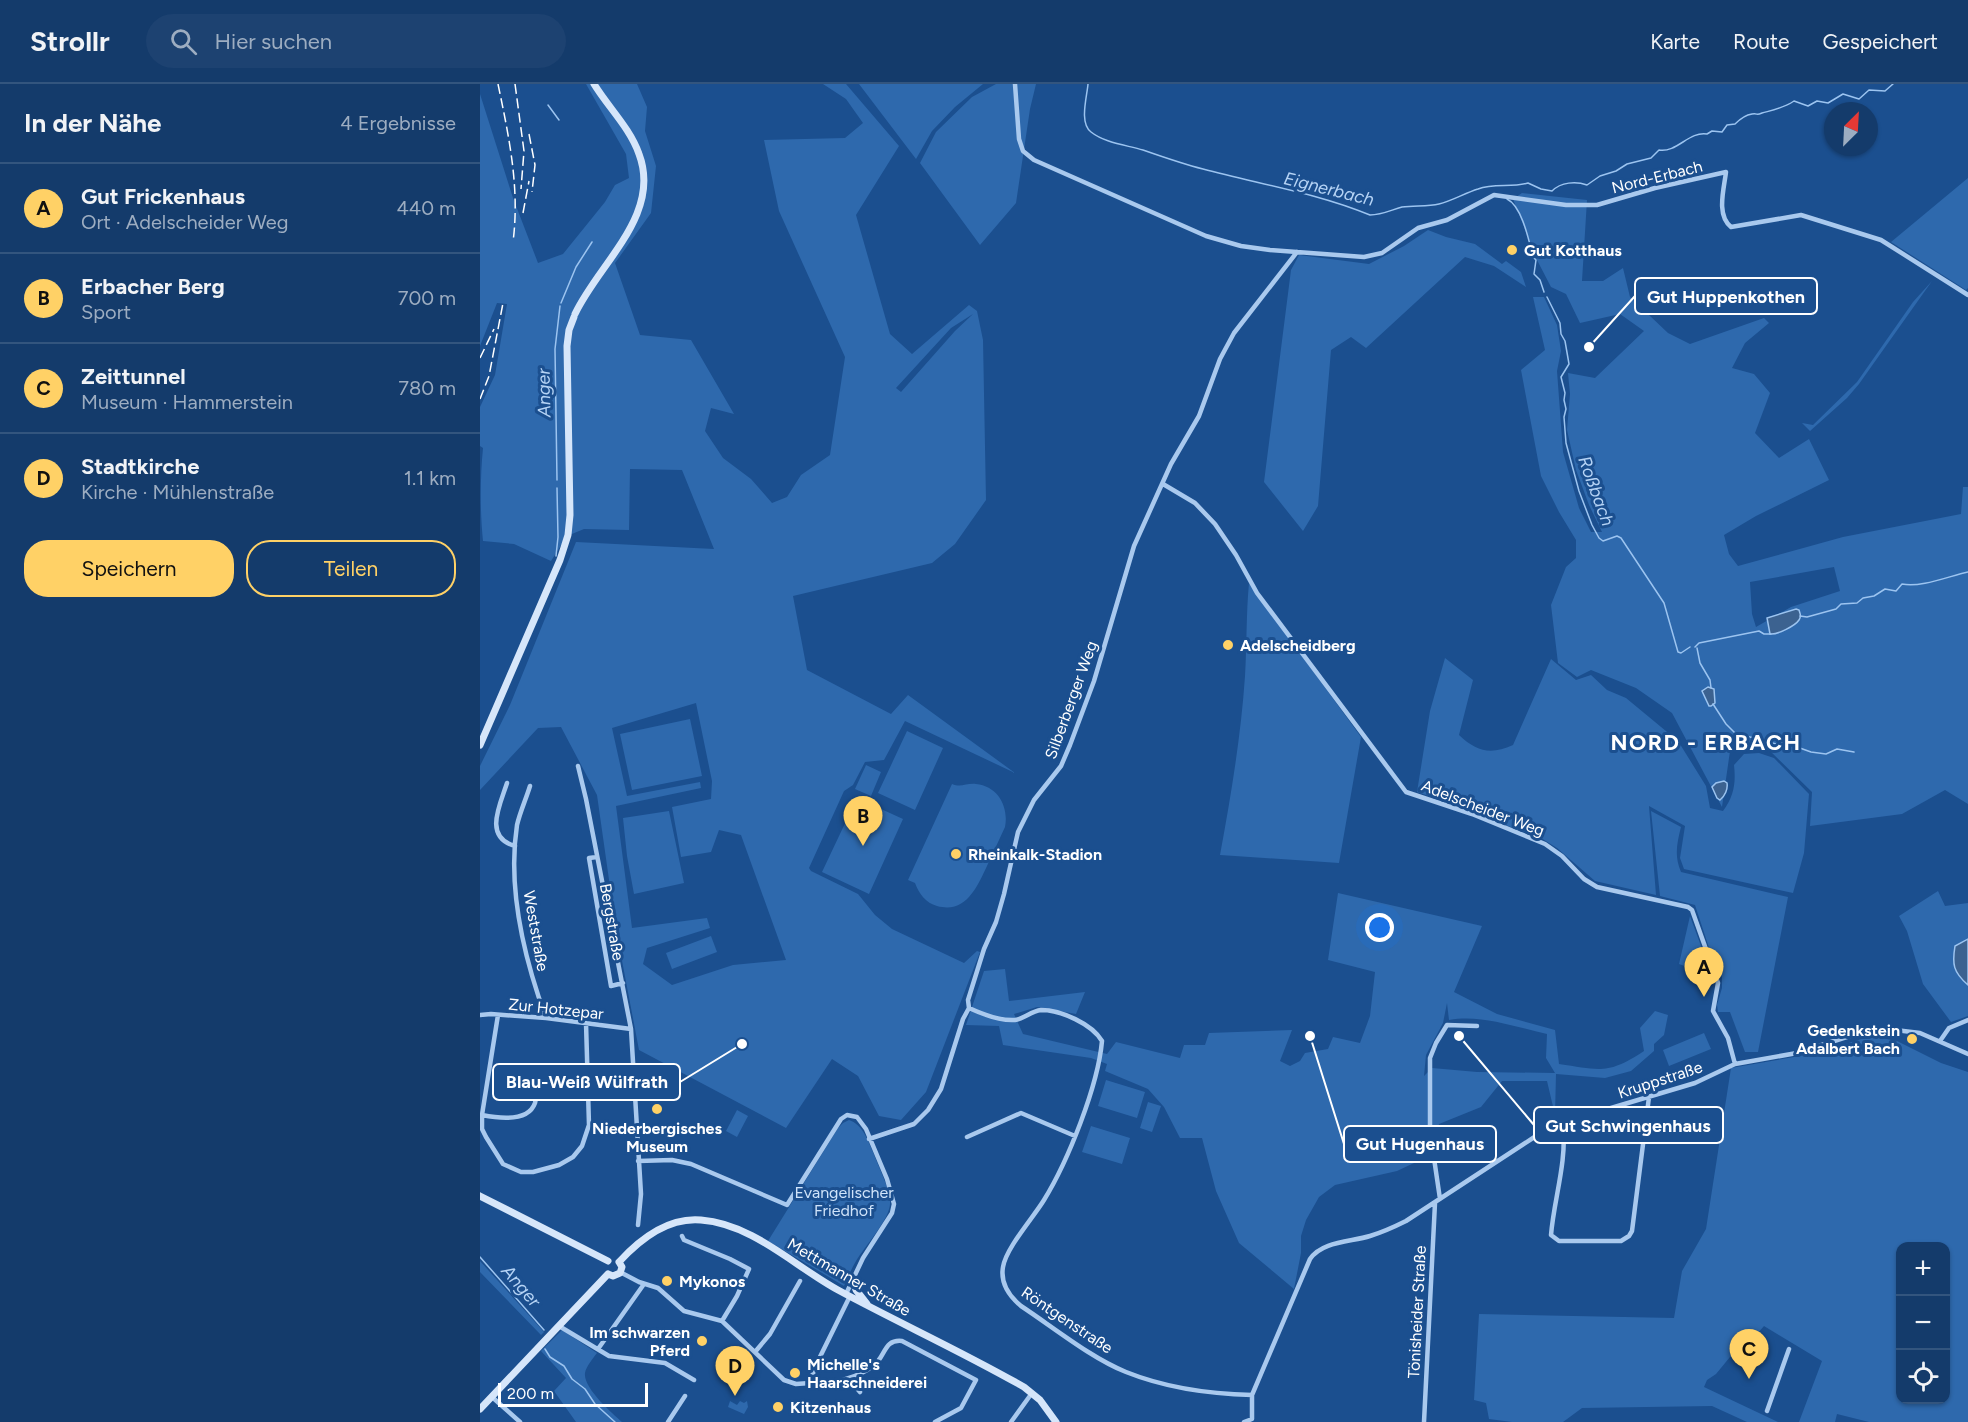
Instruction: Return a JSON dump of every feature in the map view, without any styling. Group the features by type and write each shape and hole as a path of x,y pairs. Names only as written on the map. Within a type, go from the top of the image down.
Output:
{"street":[{"path":"480,746 550,585 568,535 570,506 567,346 569,330 575,315 633,224 641,206 645,183 639,152 594,84"},
{"path":"1015,84 1019,139 1023,151 1034,160 1206,236 1241,246 1297,252"},
{"name":"Nord-Erbach","path":"1297,252 1353,257 1372,255 1390,248 1418,228 1447,220 1494,195 1566,205 1597,205 1726,172 1722,212 1724,221 1731,226 1801,215 1881,240 1968,295"},
{"name":"Silberberger Weg","path":"869,1139 919,1121 941,1089 963,1019 969,1008 970,992 1002,903 1018,832 1034,800 1061,766 1070,745 1094,681 1134,546 1171,464 1199,417 1220,359 1234,333 1297,252"},
{"name":"Adelscheider Weg","path":"1163,484 1195,502 1215,524 1261,599 1406,792 1472,814 1545,844 1562,856 1584,879 1597,887 1688,907 1692,910 1718,983 1713,1011 1728,1038 1735,1064"},
{"name":"Bergstraße","path":"578,766 631,1029 641,1194 638,1225"},
{"path":"507,783 496,827 498,836 505,843 515,846"},
{"name":"Weststraße","path":"530,786 518,822 515,846 518,912 528,964 546,1018"},
{"name":"Bergstraße","path":"597,857 589,858 611,986 623,983"},
{"name":"Röntgenstraße","path":"969,1008 993,1017 1016,1020 1042,1010 1085,1023 1097,1032 1102,1041 1101,1052 1075,1136 1045,1199 1003,1266 1003,1284 1010,1297 1097,1357 1125,1372 1173,1387 1252,1395"},
{"name":"Zur Hotzepar","path":"480,1015 546,1018 631,1029"},
{"path":"498,1015 482,1115 482,1129 503,1164 521,1172 533,1172 559,1166 573,1157 582,1146 589,1125 586,1023"},
{"path":"1940,1041 1949,1028 1968,1020"},
{"path":"1440,1199 1430,1131 1430,1058 1447,1025 1477,1026"},
{"name":"Kruppstraße","path":"1252,1395 1314,1252 1327,1245 1386,1231 1435,1203 1530,1140 1601,1111 1695,1083 1735,1064 1812,1049 1871,1030 1910,1031 1968,1054"},
{"path":"482,1115 522,1116 531,1110 535,1102 536,1088 533,1069"},
{"path":"1563,1126 1564,1144 1551,1235 1559,1241 1621,1241 1632,1231 1649,1097"},
{"path":"967,1137 1021,1113 1075,1136"},
{"path":"638,1161 672,1160 692,1164 787,1205 840,1119 847,1115 857,1117 862,1122 887,1179 894,1204 892,1213 863,1258 852,1281 810,1383"},
{"path":"480,1196 608,1261"},
{"name":"Tönisheider Straße","path":"1424,1422 1435,1203"},
{"name":"Mettmanner Straße","path":"619,1262 638,1242 655,1231 686,1220 705,1220 725,1225 753,1237 848,1295 978,1362 1032,1393 1056,1422"},
{"path":"682,1236 684,1240 749,1269 722,1321"},
{"path":"614,1259 619,1262 620,1272 614,1276 608,1274 605,1266 608,1261 614,1259"},
{"path":"620,1272 662,1291 677,1307 688,1313 722,1321 784,1380 795,1384 846,1380 872,1368 889,1343 894,1340 902,1341 976,1380 961,1408 935,1422"},
{"path":"480,1409 608,1274"},
{"path":"755,1352 770,1334 800,1281"},
{"path":"852,1281 868,1306"},
{"path":"598,1349 644,1284"},
{"path":"559,1326 609,1356 665,1363 694,1380"},
{"path":"1767,1411 1789,1349"},
{"path":"846,1380 860,1392"},
{"path":"1011,1422 1032,1393"},
{"path":"1244,1422 1252,1419 1252,1395"},
{"path":"669,1422 685,1396"},
{"path":"492,1397 520,1422"}],"green space":[{"path":"586,84 637,84 647,107 645,131 656,166 651,213 615,263 640,335 691,340 734,414 711,408 705,431 723,458 751,479 772,503 787,497 801,475 830,455 845,357 779,211 764,140 845,138 863,123 846,99 823,84 846,84 899,146 856,215 890,334 912,354 969,305 977,311 983,340 986,500 955,544 932,563 793,596 807,670 891,714 908,695 1015,773 905,721 884,760 865,762 853,785 844,791 809,868 858,894 875,915 892,929 964,963 977,951 980,952 926,1092 901,1120 879,1116 858,1076 832,1059 786,1128 639,1050 616,929 597,795 561,727 538,728 480,790 480,766 510,705 576,542 714,549 682,470 630,469 629,530 584,529 567,536 551,561 514,544 483,541 481,471 483,448 480,446 480,407 495,375 507,304 497,303 480,346 480,94 513,198 538,263 563,254 605,202 615,185 629,178 626,154","holes":["973,314 901,392 896,388 951,328","696,703 712,781 711,799 672,807 681,857 711,852 719,830 741,835 786,960 733,965 672,985 643,964 647,948 710,928 707,918 632,928 616,806 701,788 700,782 627,796 612,728"]},
{"path":"859,84 983,84 955,107 932,131 916,159"},
{"path":"996,84 1036,84 1016,203 980,245 920,163 936,132 972,97"},
{"path":"1968,178 1968,288 1966,290 1891,242"},
{"path":"1522,193 1587,200 1582,281 1603,281 1623,268 1630,297 1668,333 1690,344 1764,318 1769,323 1745,343 1732,368 1754,374 1770,393 1755,433 1779,458 1809,439 1829,480 1756,516 1724,535 1729,554 1738,566 1843,537 1961,514 1963,487 1968,487 1968,804 1945,790 1902,814 1810,826 1812,792 1766,747 1730,751 1722,807 1672,713 1636,688 1591,670 1577,677 1558,663 1551,605 1566,567 1576,558 1576,540 1541,476 1521,370 1545,350 1533,297 1544,297 1557,325 1561,351 1557,371 1563,452 1579,508 1591,532 1602,532 1576,470 1567,430 1570,394 1568,373 1595,378 1644,331 1620,314 1580,323 1566,294 1551,287 1537,260 1513,199","holes":["1834,567 1840,591 1791,607 1756,627 1752,614 1750,582"]},
{"path":"1428,230 1475,244 1502,264 1506,261 1521,272 1526,287 1494,266 1465,257 1366,348 1351,337 1331,350 1318,506 1303,531 1264,482 1291,270 1299,255 1369,264 1404,246"},
{"path":"1932,281 1859,384 1810,431 1802,423 1813,425 1857,382 1913,302"},
{"path":"1249,583 1361,737 1339,863 1220,855 1241,721"},
{"path":"1445,658 1473,680 1459,735 1472,745 1484,750 1498,750 1513,745 1551,659 1576,680 1591,675 1607,690 1626,698 1678,741 1706,786 1710,808 1723,811 1727,805 1735,778 1734,765 1744,754 1759,753 1774,758 1809,794 1804,853 1793,893 1684,869 1680,858 1685,826 1649,806 1656,895 1595,881 1557,848 1541,838 1466,808 1417,792 1430,711"},
{"path":"690,719 702,776 632,790 620,734"},
{"path":"907,731 943,748 915,810 878,793"},
{"path":"866,765 881,772 871,796 855,789"},
{"name":"Rheinkalk-Stadion","path":"952,784 958,786 976,784 990,789 1000,799 1006,819 1005,827 974,890 963,902 947,907 929,903 915,883 908,880"},
{"path":"857,798 903,819 869,894 822,872"},
{"path":"669,811 684,883 634,894 623,818"},
{"path":"1651,811 1681,827 1677,855 1681,872 1788,897 1758,1052 1745,1052 1730,1012 1718,1012 1722,977 1714,963 1695,905 1660,896"},
{"path":"1938,891 1945,906 1968,903 1968,1016 1951,1022 1923,984 1907,931 1899,916"},
{"path":"1338,893 1482,926 1454,992 1497,1014 1555,1030 1559,1064 1603,1069 1621,1064 1644,1051 1640,1028 1655,1011 1668,1015 1664,1035 1654,1044 1654,1051 1631,1071 1605,1078 1556,1074 1555,1115 1547,1081 1502,1081 1481,1107 1439,1124 1429,1156 1397,1171 1335,1185 1319,1197 1306,1220 1301,1236 1301,1253 1294,1289 1239,1243 1216,1191 1202,1138 1180,1138 1164,1107 1148,1089 1105,1071 1107,1064 1091,1058 1003,1045 999,1026 966,1025 984,971 1005,969 1009,1001 1085,992 1076,1014 1037,1007 1014,1014 1023,1034 1107,1054 1116,1042 1180,1058 1184,1045 1205,1045 1209,1033 1292,1030 1280,1061 1290,1066 1300,1061 1305,1053 1328,1049 1333,1037 1360,1043 1370,1016 1375,972 1328,960","holes":["1447,1003 1449,1020 1486,1020 1547,1034 1546,1058 1555,1073 1477,1072 1432,1068 1424,1076 1426,1055 1443,1023"]},
{"path":"1690,916 1712,976 1679,964"},
{"path":"711,936 717,952 672,969 666,953"},
{"path":"1704,1033 1711,1049 1669,1066 1663,1050"},
{"path":"1871,1036 1897,1041 1941,1063 1968,1072 1968,1422 1869,1422 1837,1414 1835,1422 1799,1422 1822,1361 1764,1326 1739,1355 1730,1357 1716,1374 1707,1380 1704,1387 1778,1422 1747,1422 1712,1406 1582,1408 1563,1422 1512,1422 1489,1419 1486,1403 1474,1400 1479,1314 1674,1318 1682,1271 1706,1229 1731,1068 1817,1053"},
{"path":"1106,1080 1145,1092 1137,1118 1098,1106"},
{"path":"1148,1102 1161,1106 1152,1132 1140,1128"},
{"path":"737,1110 748,1116 737,1137 726,1131"},
{"name":"Evangelischer Friedhof","path":"849,1120 858,1125 867,1138 886,1183 890,1201 887,1215 856,1261 844,1286 768,1241 838,1128"},
{"path":"1091,1126 1130,1138 1122,1164 1082,1152"},
{"path":"480,1261 544,1332 541,1335 480,1272"},
{"path":"562,1330 597,1353 587,1368 586,1379 593,1393 622,1422 576,1422 554,1391 566,1378 541,1351"},
{"path":"730,1401 737,1405 740,1401 744,1403 747,1401 748,1407 744,1414 728,1407"}],"shaded area":[{"path":"1799,610 1801,616 1797,622 1781,632 1770,634 1767,618"},
{"path":"1708,687 1714,689 1715,703 1711,706 1702,691"},
{"path":"1724,781 1727,783 1727,790 1720,800 1712,787"},
{"path":"1968,939 1968,985 1959,976 1954,958 1955,946"}],"waterway":[{"name":"Eignerbach","path":"1088,84 1085,123 1091,132 1103,139 1196,167 1288,189 1370,215 1402,207 1439,204 1490,186 1528,183 1552,191 1569,183 1587,185 1600,176 1616,171 1627,164 1651,158 1659,150 1672,148 1694,136 1712,131 1722,132 1727,125 1735,124 1749,115 1778,108 1794,101 1808,106 1817,101 1828,103 1843,94 1859,99 1869,90 1885,91 1893,84"},
{"name":"Anger","path":"548,105 559,120"},
{"name":"Roßbach","path":"1507,199 1521,216 1533,257 1536,260 1534,274 1540,280 1544,292"},
{"name":"Anger","path":"561,303 576,267 592,242"},
{"name":"Roßbach","path":"1547,297 1560,323 1569,364 1561,377 1565,393 1566,443 1579,491 1592,525 1603,541 1617,536 1621,538 1664,603 1678,652 1681,653 1690,647"},
{"name":"Anger","path":"557,480 555,349 560,306"},
{"name":"Anger","path":"556,556 557,488"},
{"name":"Roßbach","path":"1800,616 1807,617 1836,609 1841,604 1857,603 1885,589 1896,591 1902,584 1926,583 1968,572"},
{"name":"Roßbach","path":"1695,647 1699,643 1759,631 1771,634"},
{"path":"1697,648 1700,663 1710,680 1711,688"},
{"path":"1713,704 1735,733 1776,744 1783,742 1811,752 1826,754 1837,749 1854,752"},
{"name":"Anger","path":"480,1257 544,1330"},
{"name":"Anger","path":"545,1349 550,1357 564,1366 572,1379 585,1389 595,1404 615,1422"}],"railway":[{"path":"498,84 514,182 513,242"},
{"path":"515,84 524,151 521,189"},
{"path":"529,134 535,165 532,192"},
{"path":"523,213 529,181"},
{"path":"480,399 489,376 503,303"},
{"path":"480,358 494,329"}],"place":[{"name":"Gut Kotthaus","path":"1512,250"},
{"name":"Gut Huppenkothen","path":"1589,347"},
{"name":"Adelscheidberg","path":"1228,645"},
{"name":"Erbacher Berg","path":"863,846"},
{"name":"Rheinkalk-Stadion","path":"956,854"},
{"name":"Gut Frickenhaus","path":"1704,997"},
{"name":"Gut Hugenhaus","path":"1310,1036"},
{"name":"Gut Schwingenhaus","path":"1459,1036"},
{"name":"Gedenkstein Adalbert Bach","path":"1912,1039"},
{"name":"Blau-Weiß Wülfrath","path":"742,1044"},
{"name":"Niederbergisches Museum","path":"657,1109"},
{"name":"Mykonos","path":"667,1281"},
{"name":"Im schwarzen Pferd","path":"702,1341"},
{"name":"Michelle's Haarschneiderei","path":"795,1373"},
{"name":"Zeittunnel","path":"1749,1379"},
{"name":"Stadtkirche","path":"735,1396"},
{"name":"Kitzenhaus","path":"778,1407"}],"district":[{"name":"NORD - ERBACH","path":"1706,742"}]}
